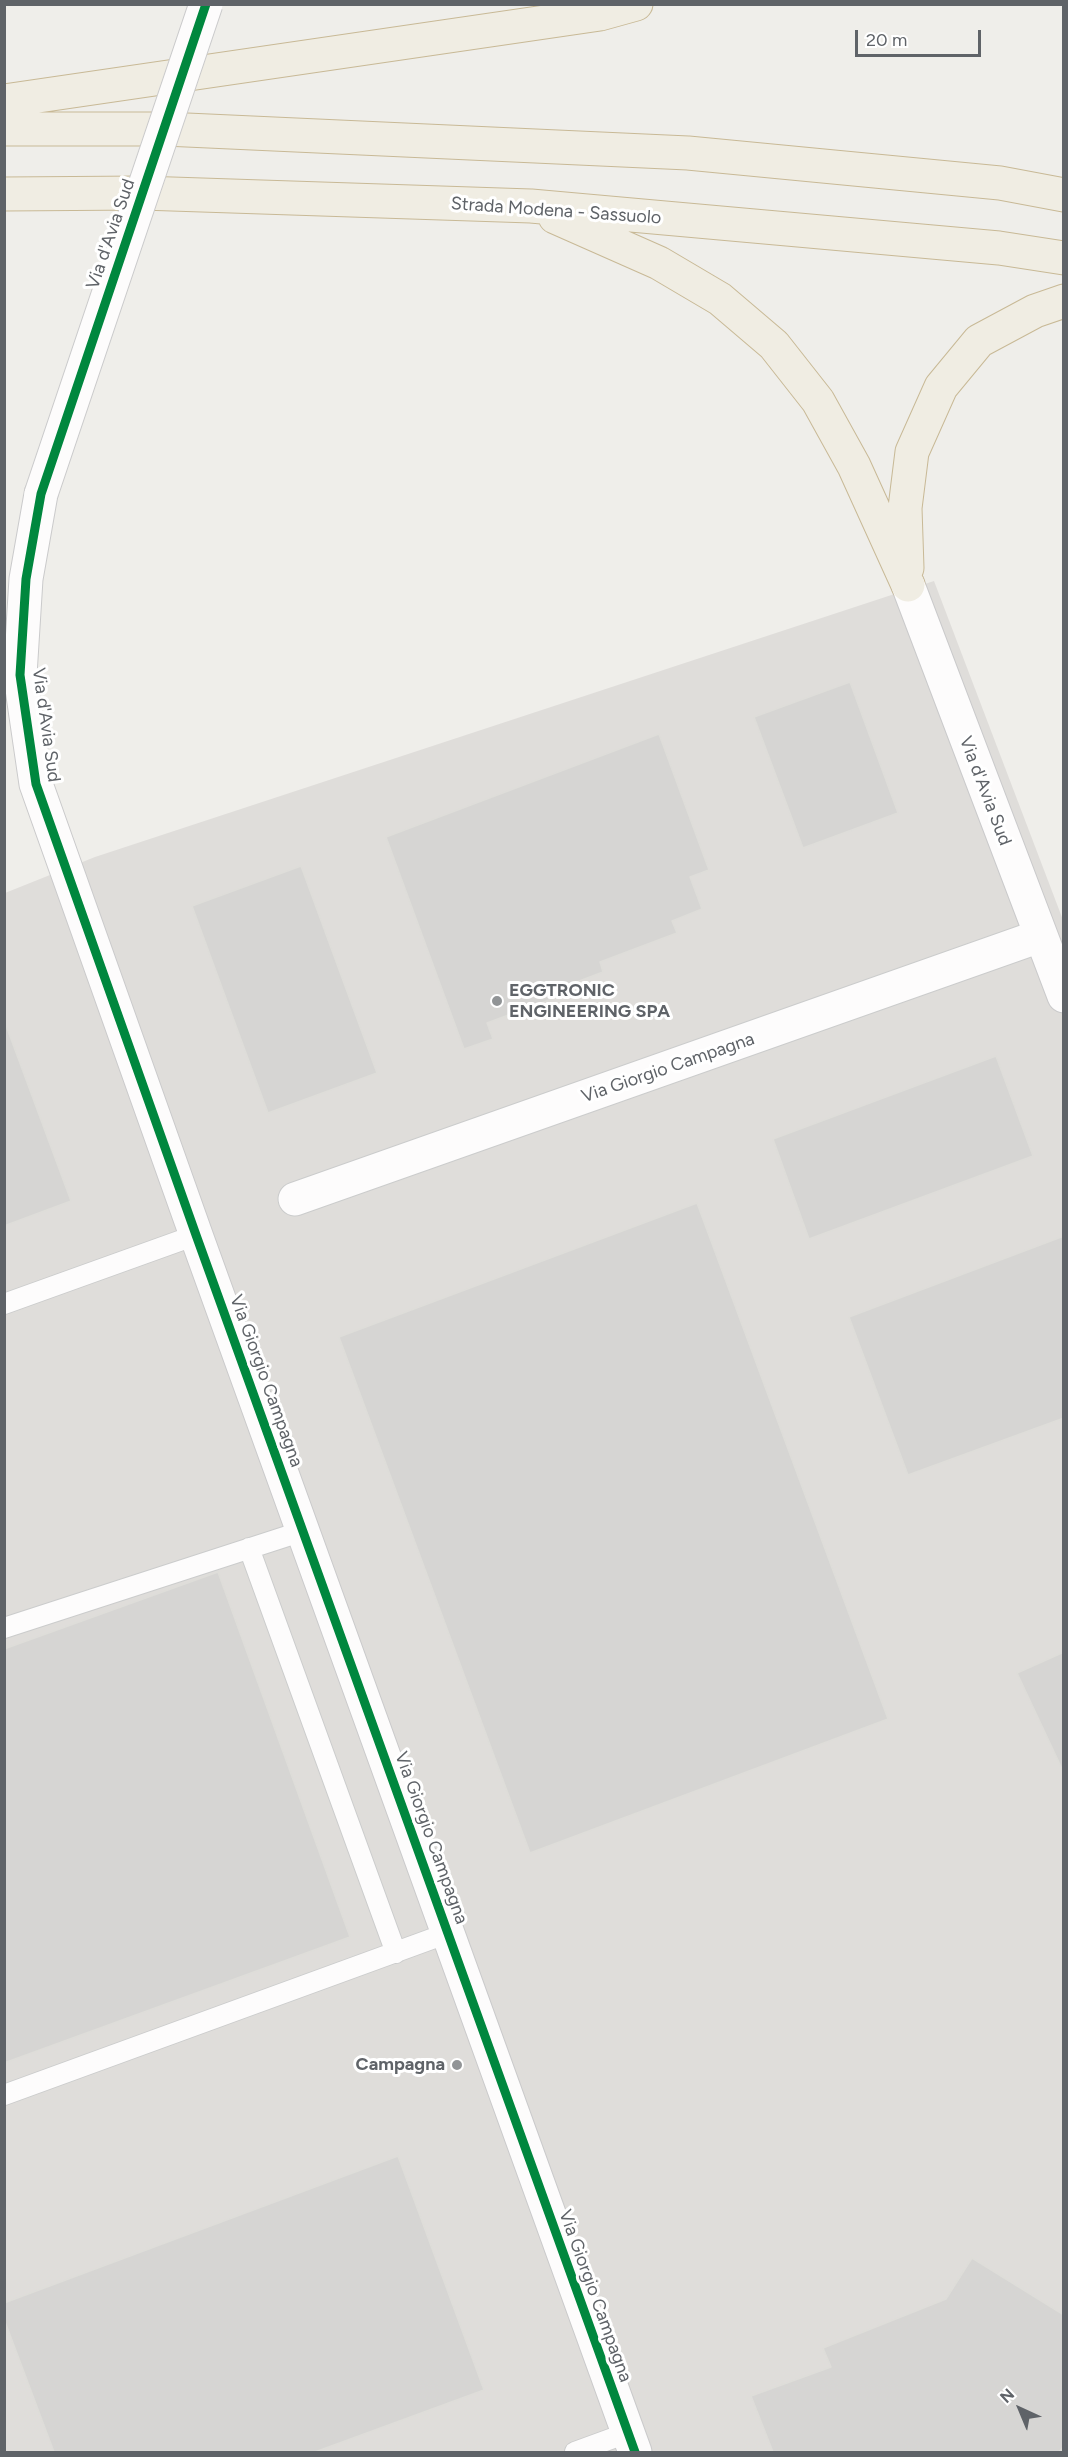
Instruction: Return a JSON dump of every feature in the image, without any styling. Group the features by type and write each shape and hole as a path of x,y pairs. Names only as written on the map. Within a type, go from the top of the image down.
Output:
{"highway":[{"path":"4,101 600,14 636,4"},
{"path":"4,129 177,129 688,153 1000,183 1064,195"},
{"name":"Strada Modena - Sassuolo","path":"4,194 141,193 531,206 999,248 1064,258"},
{"path":"531,206 659,263 720,299 774,345 818,401 854,466 908,585"},
{"path":"908,585 905,508 912,452 940,387 979,342 1035,310 1064,301"}],"street":[{"name":"Via d'Avia Sud","path":"196,1236 36,784 20,675 26,579 41,494 206,4"},
{"name":"Via d'Avia Sud","path":"908,585 1064,996"},
{"name":"Via Giorgio Campagna","path":"295,1199 1040,936"},
{"name":"Via Giorgio Campagna","path":"196,1236 631,2443"}],"lane":[{"path":"4,1304 196,1236"},
{"path":"4,1628 303,1531"},
{"path":"249,1548 396,1953"},
{"path":"4,2095 448,1933"},
{"path":"575,2452 631,2443"}],"shaded area":[{"path":"934,581 1063,920 1063,2452 5,2452 5,893 95,857"}],"building":[{"path":"850,682 898,813 803,848 754,717"},
{"path":"659,734 709,870 690,877 702,909 672,921 677,933 600,962 603,972 574,983 576,990 487,1023 493,1039 464,1049 386,837"},
{"path":"301,866 377,1073 268,1113 192,906"},
{"path":"4,1020 71,1201 4,1226"},
{"path":"996,1056 1033,1156 809,1239 773,1139"},
{"path":"697,1203 888,1719 530,1853 339,1337"},
{"path":"1064,1236 1064,1418 908,1475 849,1317"},
{"path":"218,1572 350,1937 4,2063 4,1649"},
{"path":"1064,1652 1064,1773 1017,1673"},
{"path":"398,2156 484,2390 315,2452 54,2452 4,2319 4,2303"},
{"path":"972,2258 1064,2315 1064,2446 1059,2452 773,2452 751,2396 831,2367 823,2348 946,2299"}],"cycle path":[{"path":"206,4 41,494 26,579 20,675 36,784 196,1235 635,2452"}],"place":[{"name":"EGGTRONIC ENGINEERING SPA","path":"497,1001"},
{"name":"Campagna","path":"457,2065"}]}
